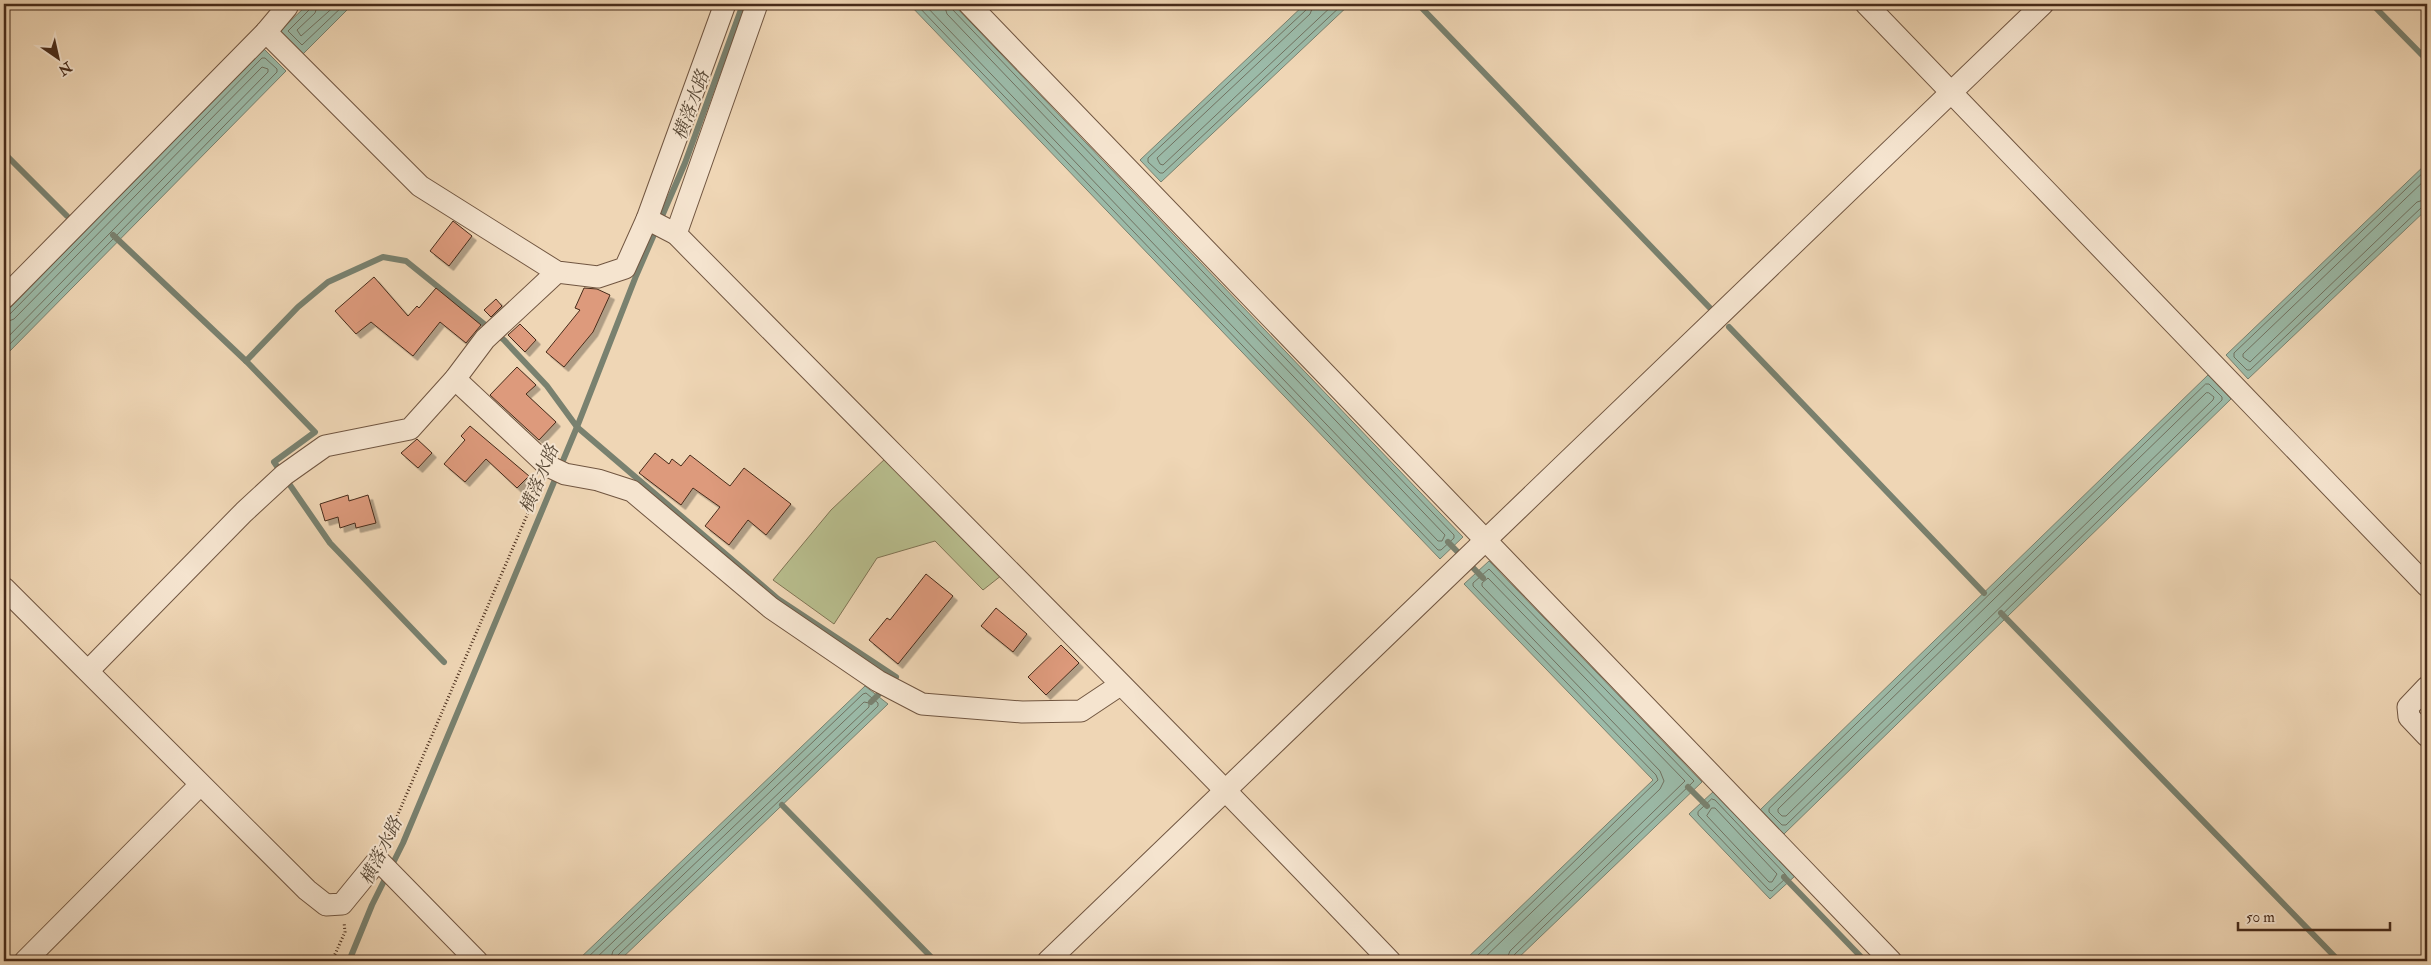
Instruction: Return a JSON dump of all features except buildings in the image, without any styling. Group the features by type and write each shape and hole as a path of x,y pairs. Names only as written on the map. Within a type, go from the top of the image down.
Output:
{"street":[{"path":"278,44 420,186 557,272 598,277 625,268 647,219 726,4"},
{"path":"676,234 757,4"},
{"path":"969,4 1891,961"},
{"path":"1866,4 2427,586"},
{"path":"1048,961 2043,4"},
{"path":"4,298 278,44 287,5"},
{"path":"647,219 676,234 1120,685 1226,790 1390,961"},
{"path":"88,671 244,512 284,475 325,446 410,429 455,380 485,339 557,272"},
{"path":"455,380 557,470 632,491 770,608 887,686 922,704 1022,712 1081,711 1120,685"},
{"path":"4,588 200,785 307,890 326,905 342,904 378,860 477,961"},
{"path":"2427,687 2408,707 2409,718 2427,736"},
{"path":"25,961 200,785"}],"path":[{"path":"378,860 557,470"},
{"path":"332,961 345,932 342,904"}],"green space":[{"path":"887,457 1002,575 983,590 935,541 877,558 834,624 773,580 831,510"}],"water":[{"path":"308,4 353,4 303,54 280,31"},
{"path":"909,4 953,4 1463,537 1440,559"},
{"path":"1305,4 1350,4 1161,182 1140,160"},
{"path":"264,49 286,71 4,357 4,314"},
{"path":"2427,163 2427,209 2248,379 2226,355"},
{"path":"2208,375 2231,399 1784,834 1760,810"},
{"path":"1489,561 1702,782 1515,961 1464,961 1653,780 1464,584"},
{"path":"865,686 888,704 619,961 577,961"},
{"path":"1714,791 1795,876 1770,899 1689,814"}],"waterway":[{"name":"横落水路","path":"349,961 372,905 403,843 577,427 636,276 685,163 743,4"},
{"path":"1418,4 1710,308"},
{"path":"2372,4 2427,60"},
{"path":"4,153 67,216"},
{"path":"113,235 246,361 298,307 328,282 383,257 406,261 504,340 547,386 577,427 778,599 896,677 871,702"},
{"path":"1729,327 1984,593"},
{"path":"246,361 315,432 274,462 330,543 444,662"},
{"path":"1448,542 1483,578"},
{"path":"2001,613 2339,961"},
{"path":"1688,787 1707,806"},
{"path":"782,805 935,961"},
{"path":"1784,877 1865,961"}]}
